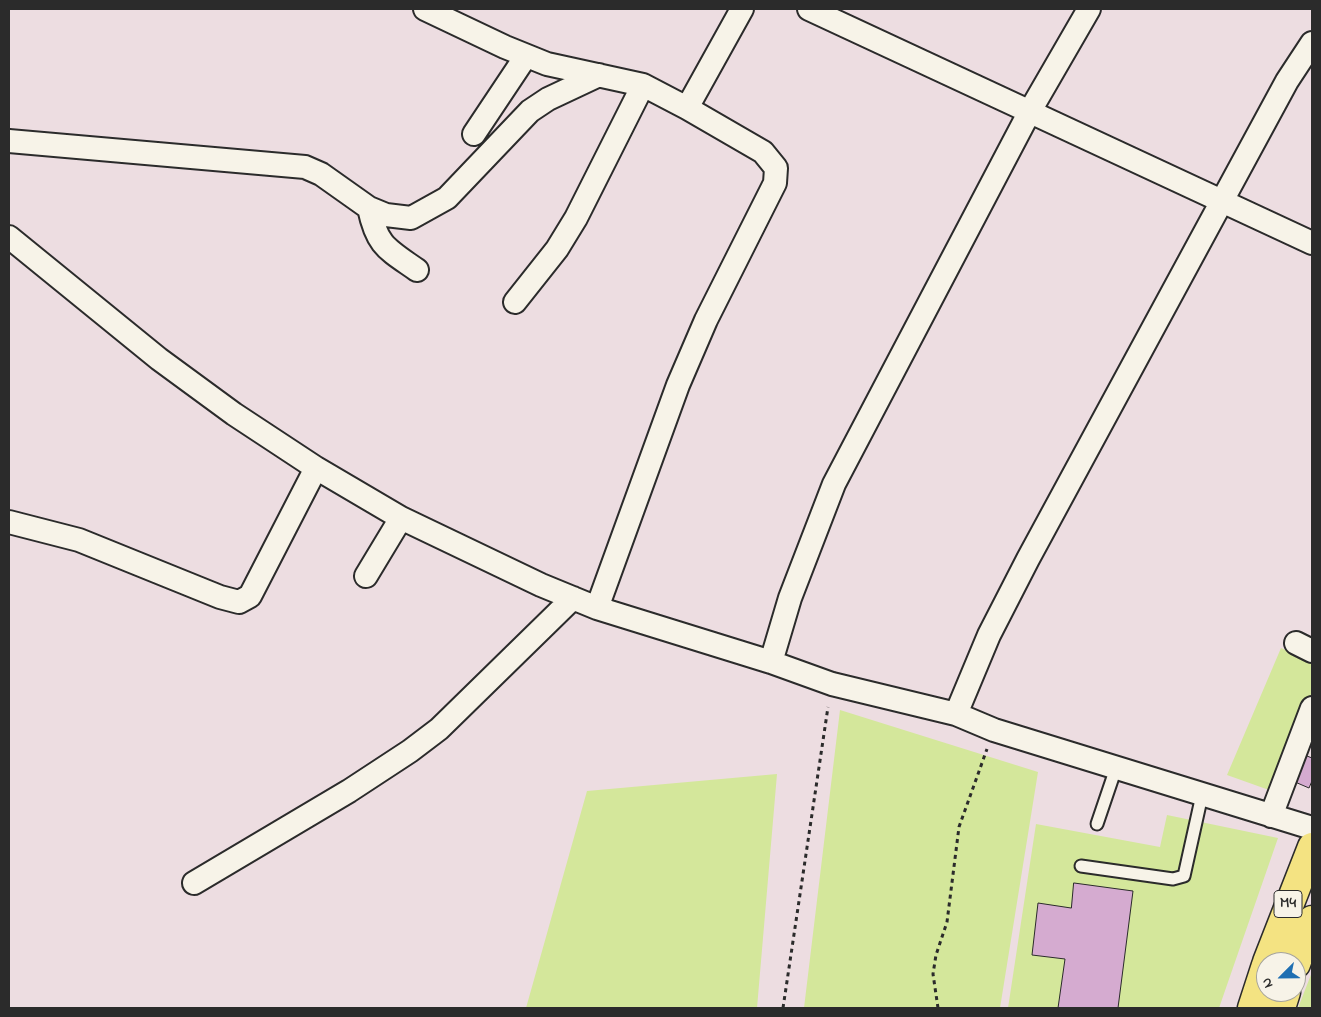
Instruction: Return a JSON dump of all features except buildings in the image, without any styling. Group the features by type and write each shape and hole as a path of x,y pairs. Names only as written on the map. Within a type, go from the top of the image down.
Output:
{"highway":[{"name":"M4","path":"1272,952 1312,847"},
{"name":"M4","path":"1300,952 1312,920"}],"street":[{"path":"425,9 547,64 643,85 763,152 776,168 775,183 706,320 678,385 597,608"},
{"path":"687,108 742,9"},
{"path":"809,9 1312,244"},
{"path":"771,662 790,598 834,484 1030,111 1089,9"},
{"path":"956,714 993,627 1287,81 1312,43"},
{"path":"474,134 526,56"},
{"path":"9,141 305,167 321,174 369,208 386,215 411,218 447,198 530,111 548,99 599,76"},
{"path":"515,302 557,249 576,218 643,85"},
{"path":"369,208 377,238 384,246 417,270"},
{"path":"9,237 159,359 234,414 316,468 401,518 482,558 597,608 771,662 832,684 956,714 994,730 1312,828"},
{"path":"9,522 79,540 220,597 239,602 250,596 316,468"},
{"path":"366,576 401,518"},
{"path":"194,883 349,791 417,746 439,729 573,598"},
{"path":"1271,816 1312,708"}],"lane":[{"path":"1097,824 1116,768"},
{"path":"1081,866 1174,879 1184,876 1202,795"}],"path":[{"path":"783,1008 832,684"},
{"path":"938,1008 933,974 936,955 947,922 959,827 994,730"}],"green space":[{"path":"1281,648 1312,662 1312,692 1269,790 1227,775"},
{"path":"840,710 1038,772 1000,1008 804,1008"},
{"path":"777,774 757,1008 526,1008 587,791"},
{"path":"1167,815 1278,838 1219,1008 1008,1008 1036,824 1160,847"},
{"path":"1312,972 1312,1008 1298,1008 1300,1002 1306,1002 1306,987"}]}
